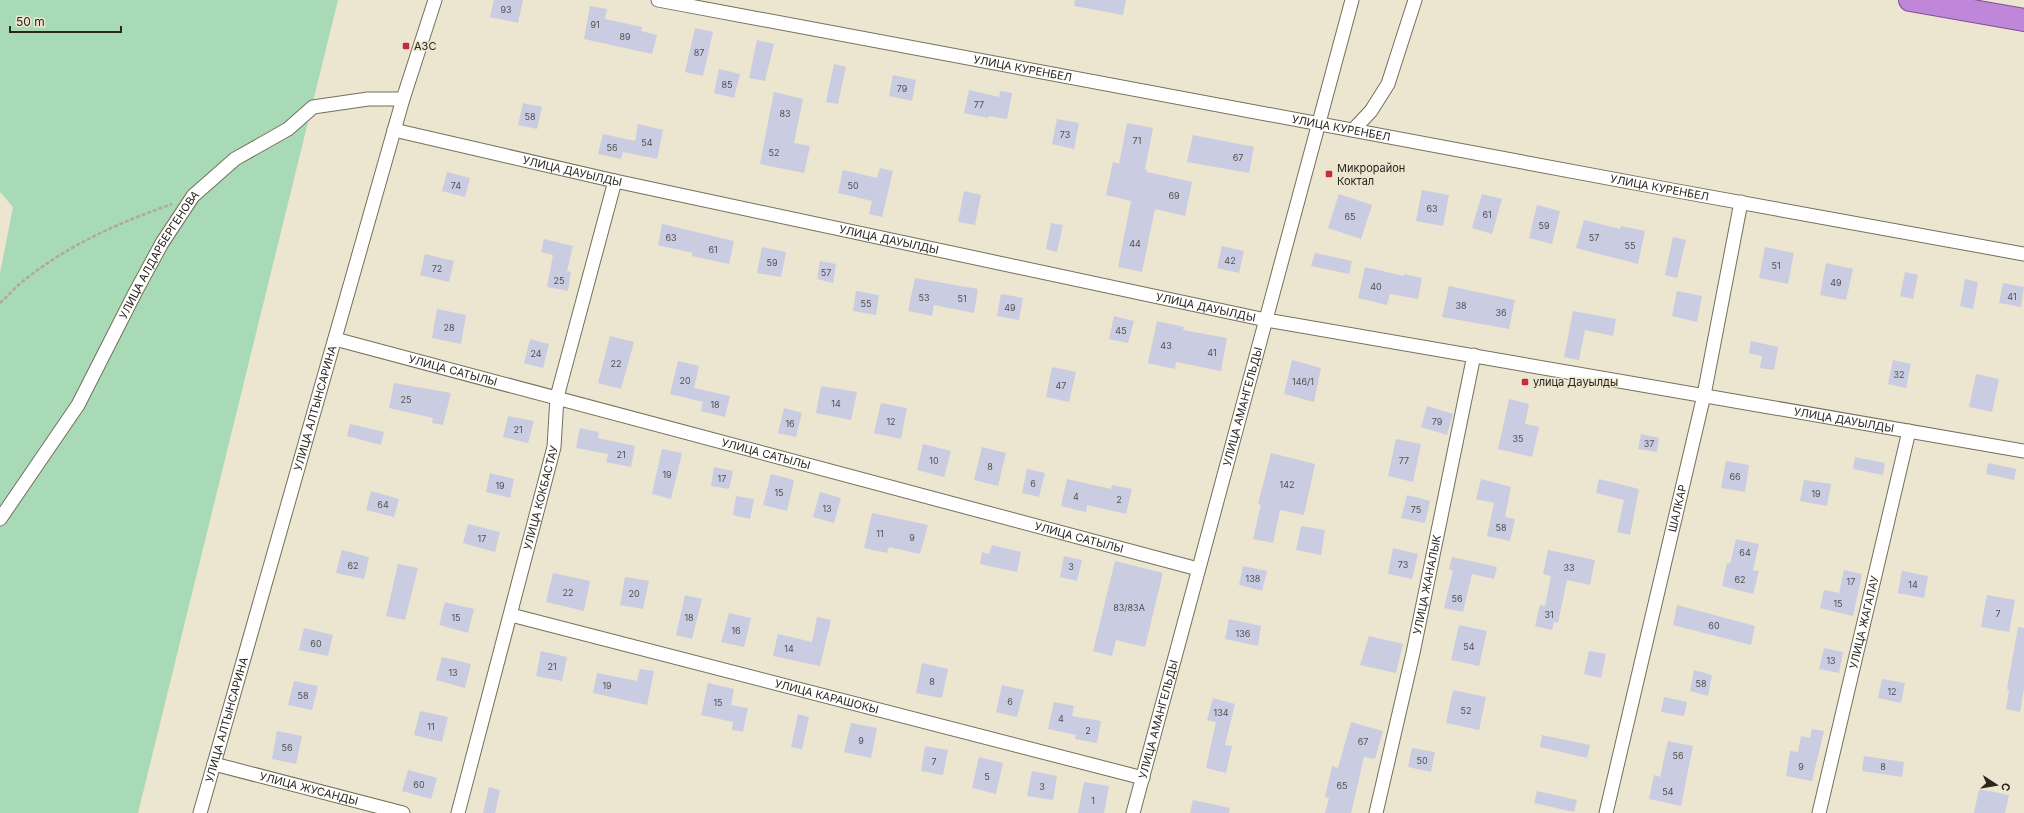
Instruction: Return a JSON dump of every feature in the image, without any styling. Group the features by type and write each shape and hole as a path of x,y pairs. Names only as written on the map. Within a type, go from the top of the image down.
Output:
{"highway":[{"path":"1910,0 2024,20"}],"street":[{"name":"УЛИЦА КУРЕНБЕЛ","path":"658,0 2024,254"},
{"name":"УЛИЦА АМАНГЕЛЬДЫ","path":"1133,813 1352,0"},
{"path":"1353,130 1371,110 1388,84 1415,0"},
{"name":"УЛИЦА АЛТЫНСАРИНА","path":"200,813 394,130 433,1"},
{"name":"УЛИЦА АЛДАРБЕРГЕНОВА","path":"0,519 78,405 136,290 162,243 193,196 234,159 288,129 313,107 368,99 403,99"},
{"name":"УЛИЦА ДАУЫЛДЫ","path":"394,130 615,181 1266,320 2024,451"},
{"name":"УЛИЦА КОКБАСТАУ","path":"458,813 554,447 557,397 615,181"},
{"name":"ШАЛКАР","path":"1606,813 1704,395 1741,202"},
{"name":"УЛИЦА САТЫЛЫ","path":"335,338 1198,569"},
{"name":"УЛИЦА ЖАНАЛЫК","path":"1376,813 1412,653 1474,355"},
{"name":"УЛИЦА ЖАГАЛАУ","path":"1819,813 1909,431"},
{"name":"УЛИЦА КАРАШОКЫ","path":"511,615 1143,778"},
{"name":"УЛИЦА ЖУСАНДЫ","path":"214,764 403,813"}],"path":[{"path":"0,303 26,278 59,256 133,218 193,196"}],"green space":[{"path":"0,0 338,0 138,813 0,813 0,273 13,207 0,192"}],"building":[{"path":"494,0 523,0 518,23 490,17"},
{"path":"1075,0 1126,0 1123,15 1074,6"},
{"path":"590,6 607,9 605,19 642,27 641,31 657,35 652,54 584,39"},
{"path":"695,28 713,32 703,76 685,72"},
{"path":"757,40 774,44 765,81 749,78"},
{"path":"834,64 846,67 838,104 826,102"},
{"path":"719,69 740,74 734,98 714,93"},
{"path":"893,75 916,80 912,101 889,96"},
{"path":"969,90 999,97 1000,91 1012,93 1007,119 989,116 988,118 964,113"},
{"path":"774,92 803,99 794,143 810,146 804,173 760,164"},
{"path":"523,103 542,107 537,129 518,125"},
{"path":"1057,119 1079,123 1074,149 1052,144"},
{"path":"1127,123 1153,128 1145,169 1147,172 1192,182 1185,216 1155,209 1142,272 1118,267 1131,201 1106,195 1113,162 1119,164"},
{"path":"638,124 663,130 657,159 623,152 621,159 598,154 603,134 635,141"},
{"path":"1193,135 1254,147 1249,173 1187,162"},
{"path":"880,168 893,171 882,217 869,214 872,201 838,193 843,170 877,178"},
{"path":"447,172 470,178 465,197 442,191"},
{"path":"1422,190 1449,195 1443,226 1416,221"},
{"path":"964,191 981,195 975,225 958,222"},
{"path":"1339,194 1372,205 1361,239 1328,228"},
{"path":"1482,194 1502,199 1492,234 1472,228"},
{"path":"1537,205 1560,211 1552,244 1529,238"},
{"path":"1584,220 1620,229 1621,226 1645,231 1638,264 1576,248"},
{"path":"1051,223 1063,225 1057,252 1046,249"},
{"path":"662,224 734,241 729,264 692,256 693,253 658,245"},
{"path":"1673,237 1686,240 1677,278 1665,275"},
{"path":"544,239 573,246 567,271 571,272 568,291 547,287 553,255 541,252"},
{"path":"1222,246 1244,251 1239,273 1217,268"},
{"path":"762,247 786,252 781,277 757,273"},
{"path":"1765,247 1794,253 1788,284 1759,278"},
{"path":"1315,253 1352,261 1349,274 1311,266"},
{"path":"425,254 454,261 449,282 420,275"},
{"path":"820,261 836,264 833,283 817,279"},
{"path":"1826,263 1853,269 1846,300 1820,295"},
{"path":"1365,267 1404,276 1404,274 1422,278 1418,299 1390,294 1387,305 1358,298"},
{"path":"1905,272 1918,275 1913,299 1900,296"},
{"path":"915,278 978,289 974,313 934,305 932,316 908,311"},
{"path":"1965,279 1978,282 1973,309 1960,306"},
{"path":"2003,283 2024,287 2021,307 1999,303"},
{"path":"1449,286 1515,300 1509,329 1442,317"},
{"path":"856,291 879,295 876,315 853,311"},
{"path":"1677,291 1702,296 1697,322 1672,316"},
{"path":"1001,294 1023,298 1019,320 997,316"},
{"path":"437,309 466,315 461,344 432,338"},
{"path":"1573,311 1616,319 1613,336 1585,330 1579,360 1564,357"},
{"path":"1114,316 1134,321 1128,343 1109,339"},
{"path":"1157,321 1184,327 1183,330 1227,338 1221,371 1176,362 1175,369 1148,363"},
{"path":"610,336 634,342 621,389 598,383"},
{"path":"530,339 549,344 543,368 524,363"},
{"path":"1751,341 1778,347 1774,370 1760,368 1762,356 1749,353"},
{"path":"1292,360 1321,368 1314,402 1284,394"},
{"path":"1893,360 1911,364 1906,388 1888,384"},
{"path":"678,361 699,366 694,388 730,396 725,417 701,411 703,402 670,394"},
{"path":"1052,367 1076,372 1069,402 1046,397"},
{"path":"1976,374 1999,379 1992,412 1969,407"},
{"path":"394,383 451,393 443,425 432,423 433,418 389,408"},
{"path":"821,386 857,392 851,420 816,413"},
{"path":"1509,399 1529,404 1525,424 1539,427 1532,457 1498,449"},
{"path":"881,403 907,408 901,439 874,433"},
{"path":"1427,406 1453,414 1447,435 1421,427"},
{"path":"784,408 802,413 796,437 778,433"},
{"path":"508,416 534,421 528,443 503,437"},
{"path":"350,424 384,432 381,445 347,436"},
{"path":"580,428 599,432 598,438 635,446 631,467 606,462 608,454 576,448"},
{"path":"1641,434 1659,438 1657,452 1638,449"},
{"path":"1396,439 1421,444 1413,482 1388,476"},
{"path":"923,444 951,451 944,477 917,470"},
{"path":"982,447 1006,453 998,486 974,480"},
{"path":"662,449 682,453 671,499 652,494"},
{"path":"1271,453 1315,464 1304,515 1280,510 1273,543 1253,539 1261,505 1258,504"},
{"path":"1855,457 1885,463 1883,475 1853,469"},
{"path":"1726,461 1749,465 1745,492 1721,488"},
{"path":"1988,463 2016,469 2014,480 1986,474"},
{"path":"714,467 733,471 729,489 711,486"},
{"path":"1027,469 1045,473 1039,497 1022,493"},
{"path":"490,473 514,479 510,498 486,492"},
{"path":"771,474 794,480 787,511 763,505"},
{"path":"1067,479 1111,489 1112,485 1132,489 1126,514 1087,505 1086,512 1061,506"},
{"path":"1481,479 1511,487 1505,517 1515,519 1510,541 1487,536 1494,503 1476,499"},
{"path":"1599,479 1639,489 1630,535 1617,532 1624,500 1596,493"},
{"path":"1804,480 1831,484 1827,506 1800,501"},
{"path":"371,491 399,499 394,517 366,510"},
{"path":"820,492 841,498 834,523 813,517"},
{"path":"1407,495 1430,501 1425,523 1401,518"},
{"path":"736,496 754,499 750,519 733,515"},
{"path":"872,513 928,525 920,554 889,547 887,553 864,548"},
{"path":"468,524 500,532 495,552 463,543"},
{"path":"1301,526 1325,530 1321,555 1296,550"},
{"path":"1736,539 1759,544 1753,570 1759,571 1753,594 1722,586 1727,563 1730,564"},
{"path":"992,545 1021,552 1017,572 980,564 982,552 989,554"},
{"path":"1393,548 1418,554 1412,579 1388,574"},
{"path":"342,550 369,557 364,579 336,573"},
{"path":"1548,550 1595,560 1590,585 1567,580 1558,623 1554,622 1552,630 1535,626 1540,605 1545,606 1551,576 1543,574"},
{"path":"1064,556 1082,560 1077,581 1060,577"},
{"path":"1452,557 1497,567 1494,579 1472,574 1463,612 1444,608 1453,570 1449,570"},
{"path":"1115,561 1163,573 1145,647 1116,640 1112,656 1093,651"},
{"path":"398,564 418,568 405,620 386,616"},
{"path":"1243,566 1267,571 1262,591 1239,585"},
{"path":"1844,570 1862,574 1853,616 1820,608 1824,590 1839,593"},
{"path":"1902,571 1928,576 1924,598 1898,593"},
{"path":"553,573 590,581 584,611 546,602"},
{"path":"625,577 649,581 643,609 620,605"},
{"path":"685,595 702,599 692,639 676,635"},
{"path":"1987,595 2015,600 2009,632 1981,627"},
{"path":"445,602 474,609 468,633 439,625"},
{"path":"1677,605 1755,626 1751,645 1673,625"},
{"path":"729,613 751,618 744,647 721,642"},
{"path":"817,617 831,620 820,666 773,656 778,634 812,642"},
{"path":"1229,619 1261,626 1258,646 1225,639"},
{"path":"1459,625 1487,631 1479,666 1451,660"},
{"path":"2018,627 2024,628 2024,688 2020,712 2006,709 2009,690 2007,689"},
{"path":"304,628 333,635 328,656 299,650"},
{"path":"1369,636 1403,644 1396,673 1360,665"},
{"path":"1824,648 1843,652 1839,673 1819,669"},
{"path":"541,651 567,657 562,681 536,676"},
{"path":"1589,651 1606,654 1601,678 1584,674"},
{"path":"442,657 471,664 465,688 436,680"},
{"path":"922,663 948,669 942,698 916,693"},
{"path":"640,669 654,671 647,705 593,693 597,673 637,681"},
{"path":"1694,670 1712,675 1708,696 1690,691"},
{"path":"1882,679 1905,683 1901,703 1878,698"},
{"path":"294,681 318,686 312,710 288,705"},
{"path":"708,683 734,689 731,705 748,708 743,732 732,730 733,722 701,715"},
{"path":"1002,685 1024,690 1017,717 996,712"},
{"path":"1453,690 1486,697 1479,730 1446,723"},
{"path":"1664,697 1687,702 1684,716 1661,712"},
{"path":"1213,698 1235,704 1225,745 1232,746 1226,773 1206,768 1216,722 1207,720"},
{"path":"1054,702 1074,706 1072,716 1101,721 1097,743 1075,739 1076,735 1048,729"},
{"path":"420,711 448,717 442,742 414,735"},
{"path":"798,714 809,717 802,749 791,747"},
{"path":"1351,722 1383,731 1375,759 1364,757 1351,813 1325,813 1329,798 1325,797 1332,766 1338,768"},
{"path":"851,723 877,728 871,758 844,752"},
{"path":"1812,729 1824,731 1812,781 1786,776 1790,751 1798,752 1801,736 1810,738"},
{"path":"277,731 302,736 296,764 272,759"},
{"path":"1542,735 1590,745 1587,758 1540,747"},
{"path":"1668,741 1693,746 1681,806 1649,799 1654,775 1660,777"},
{"path":"925,746 948,750 943,775 921,771"},
{"path":"1412,748 1435,752 1431,772 1408,767"},
{"path":"1864,756 1904,762 1902,777 1862,771"},
{"path":"979,757 1003,763 996,794 972,788"},
{"path":"408,770 437,778 431,799 402,791"},
{"path":"1032,771 1057,776 1053,800 1027,796"},
{"path":"1084,782 1109,786 1104,813 1078,813"},
{"path":"489,787 500,790 495,813 483,813"},
{"path":"1979,789 2009,795 2005,813 1974,813"},
{"path":"1537,791 1577,800 1574,812 1534,803"},
{"path":"1193,800 1230,808 1229,813 1190,813"}],"place":[{"name":"АЗС","path":"406,46"},
{"name":"Микрорайон Коктал","path":"1329,174"},
{"name":"улица Дауылды","path":"1525,382"}]}
